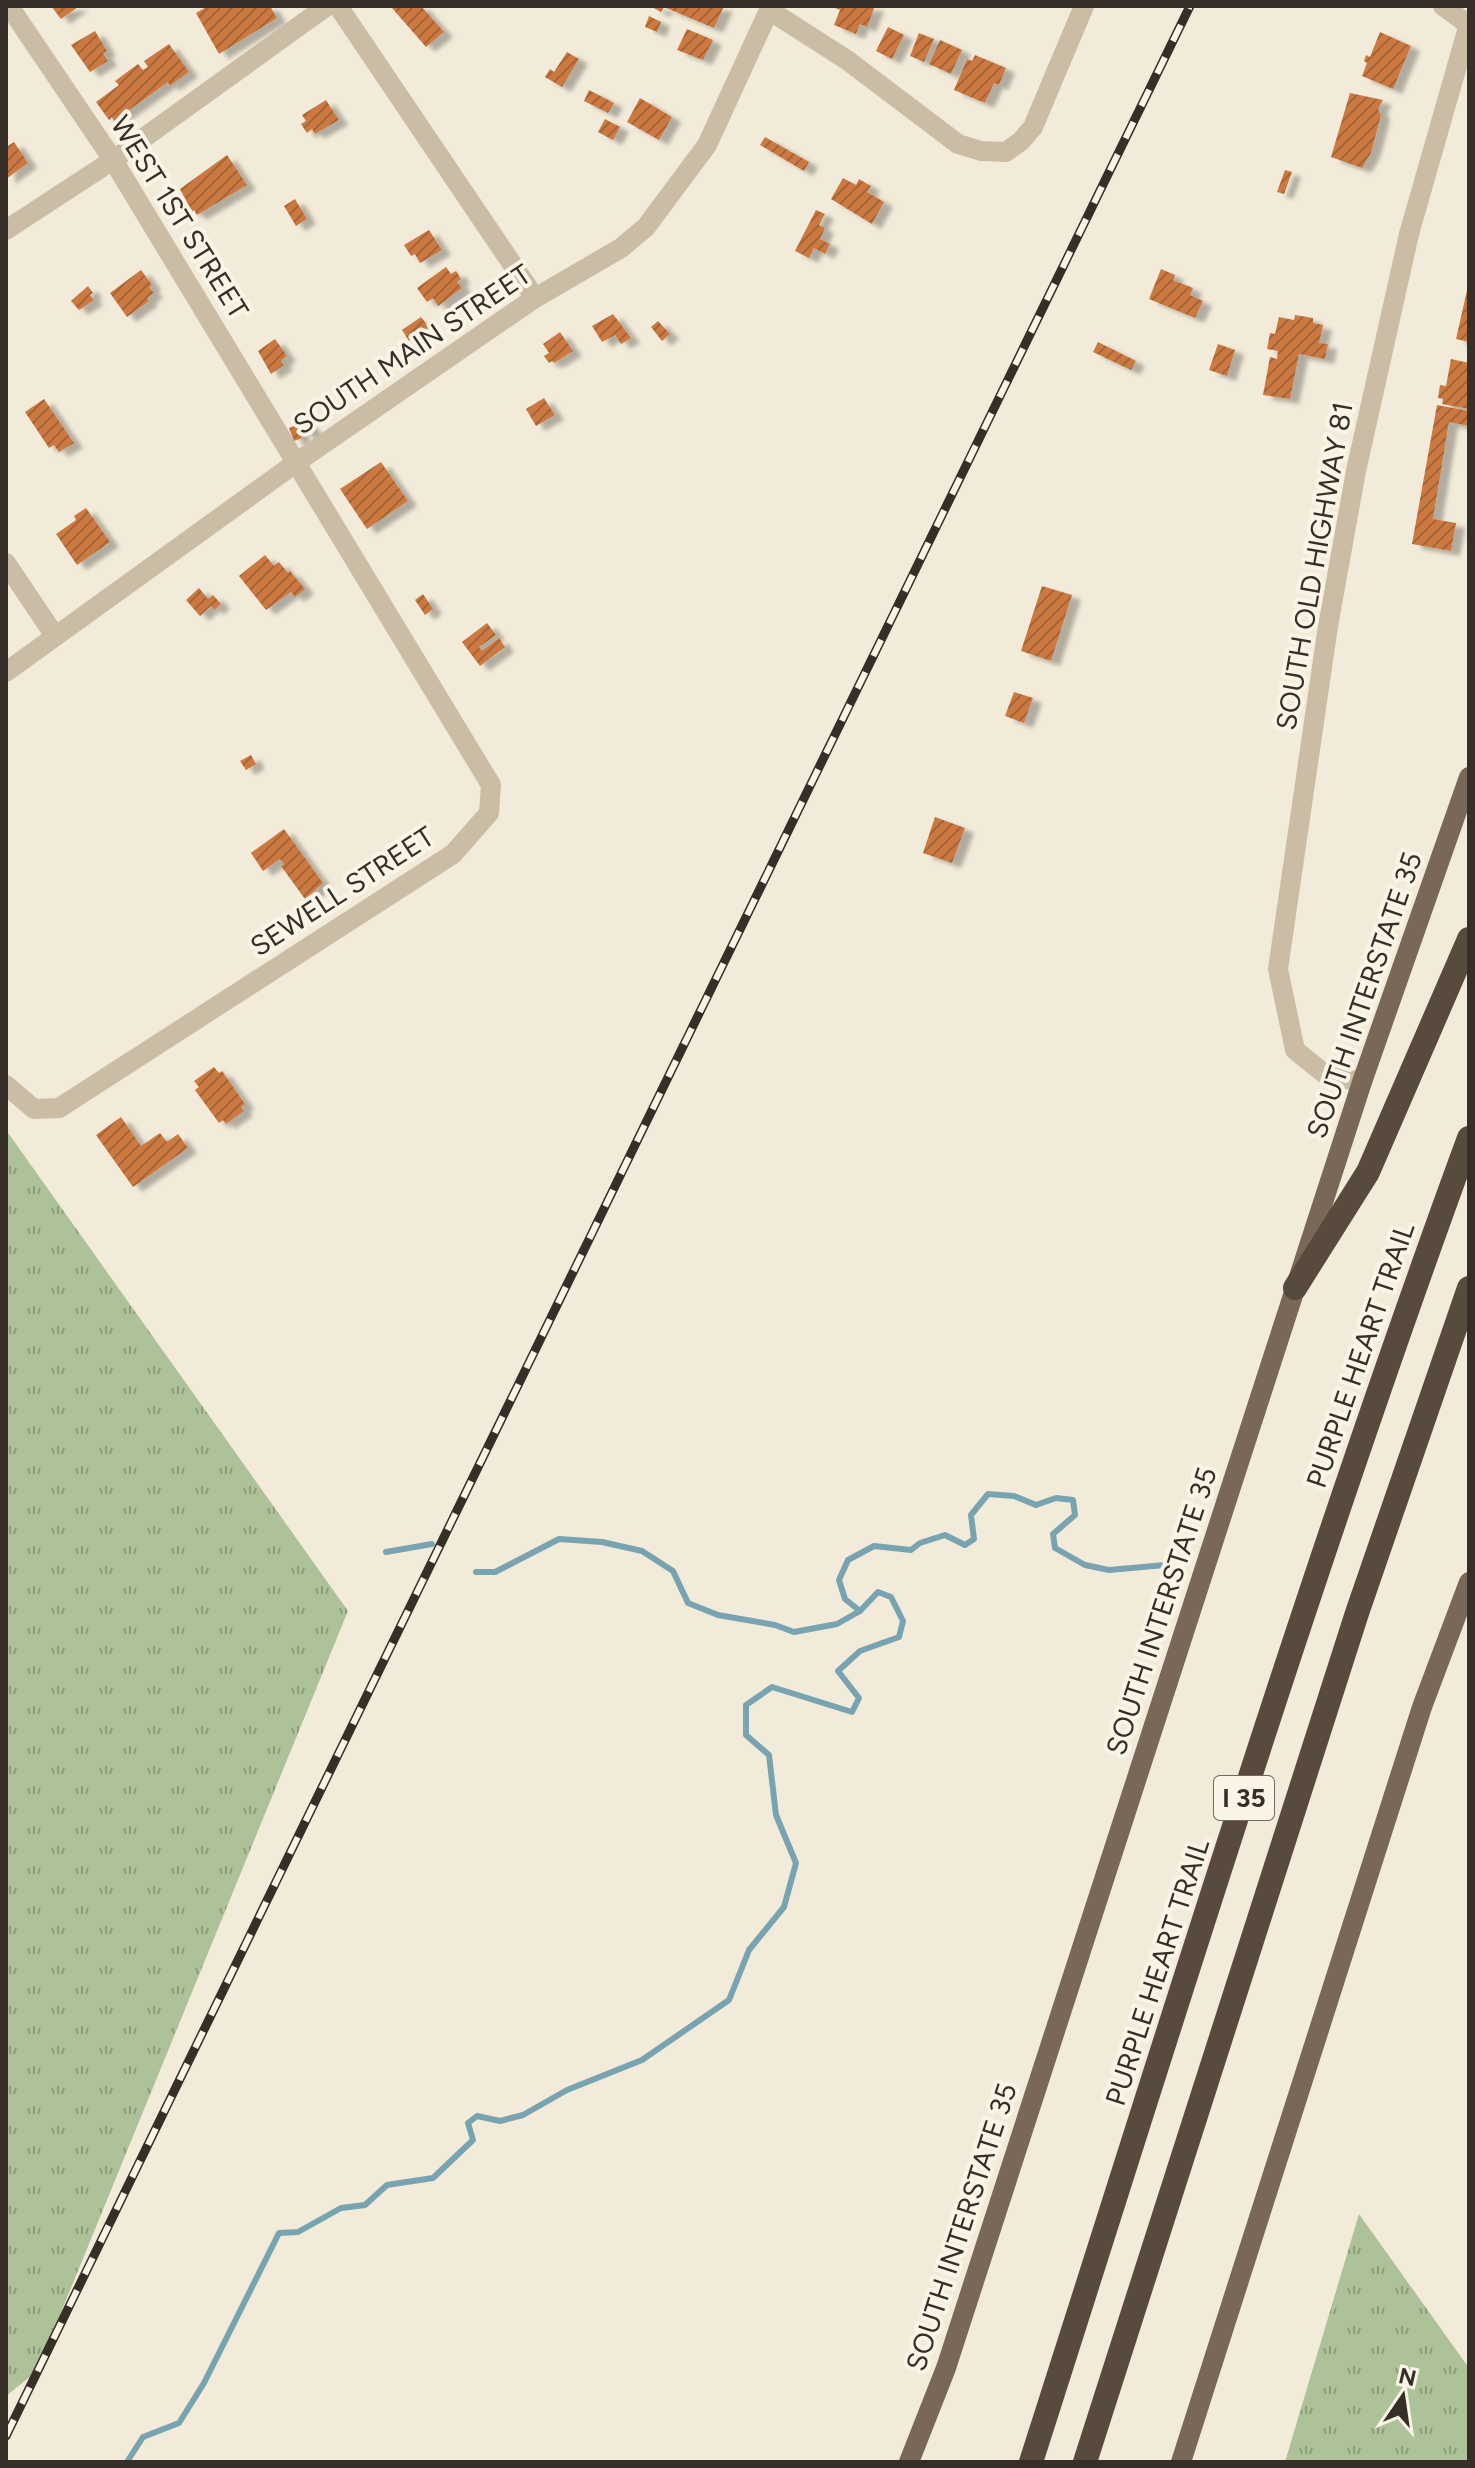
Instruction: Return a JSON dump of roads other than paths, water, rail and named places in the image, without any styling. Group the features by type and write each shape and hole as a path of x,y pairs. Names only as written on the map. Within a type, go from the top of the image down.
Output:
{"highway":[{"path":"1295,1288 1368,1172 1469,939"},
{"name":"PURPLE HEART TRAIL","path":"1031,2462 1283,1675 1370,1413 1469,1138"},
{"name":"I 35","path":"1085,2462 1352,1628 1469,1288"}],"main road":[{"name":"SOUTH INTERSTATE 35","path":"909,2462 946,2368 1362,1082 1469,777"},
{"path":"1181,2462 1422,1707 1469,1582"}],"street":[{"name":"WEST 1ST STREET","path":"9,6 113,160 297,462"},
{"path":"6,230 113,160 327,6"},
{"path":"338,6 535,298"},
{"path":"770,8 847,60 958,144 981,151 1006,152 1033,127 1084,6"},
{"path":"1443,6 1469,25"},
{"name":"SOUTH MAIN STREET","path":"6,672 297,462 535,298 621,248 646,227 707,145 770,8"},
{"name":"SOUTH OLD HIGHWAY 81","path":"1362,1082 1326,1075 1295,1050 1278,969 1328,626 1356,471 1409,234 1469,25"},
{"name":"SEWELL STREET","path":"6,1085 34,1109 59,1108 453,854 489,813 491,785 297,462"},
{"path":"6,563 55,636"}],"waterway":[{"path":"476,1572 495,1572 559,1539 602,1542 642,1551 673,1571 688,1603 718,1615 775,1625 794,1632 837,1624 860,1611 845,1599 839,1580 848,1560 874,1546 911,1550 920,1543 945,1535 965,1545 974,1539 971,1515 988,1494 1014,1496 1036,1505 1056,1498 1073,1500 1075,1515 1053,1534 1055,1548 1085,1565 1109,1570 1165,1565"},
{"path":"386,1552 432,1544"},
{"path":"127,2462 143,2437 179,2423 204,2383 279,2233 298,2232 341,2208 365,2205 387,2185 433,2178 473,2140 468,2123 477,2116 500,2121 523,2115 567,2090 642,2060 729,2000 749,1950 784,1907 796,1863 776,1815 769,1755 746,1735 746,1705 772,1687 852,1712 859,1698 838,1671 860,1651 899,1637 903,1621 891,1597 878,1592 860,1611"}],"railway":[{"path":"6,2436 1190,6"}]}
